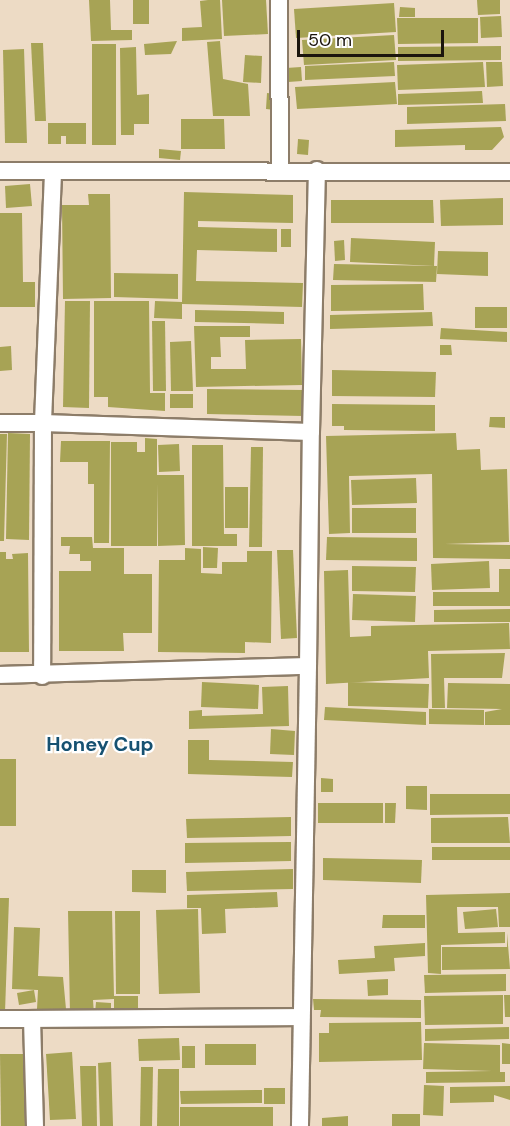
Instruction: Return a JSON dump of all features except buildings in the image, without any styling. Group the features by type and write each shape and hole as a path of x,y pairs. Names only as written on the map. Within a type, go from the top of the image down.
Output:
{"street":[{"path":"279,0 280,170"},
{"path":"0,171 53,173 280,170 510,172"},
{"path":"300,1126 299,1017 317,170"},
{"path":"42,676 43,423 53,173"},
{"path":"0,423 311,432"},
{"path":"0,675 42,676 308,666"},
{"path":"0,1018 299,1017"},
{"path":"32,1019 35,1126"}],"district":[{"name":"Honey Cup","path":"100,744"}]}
